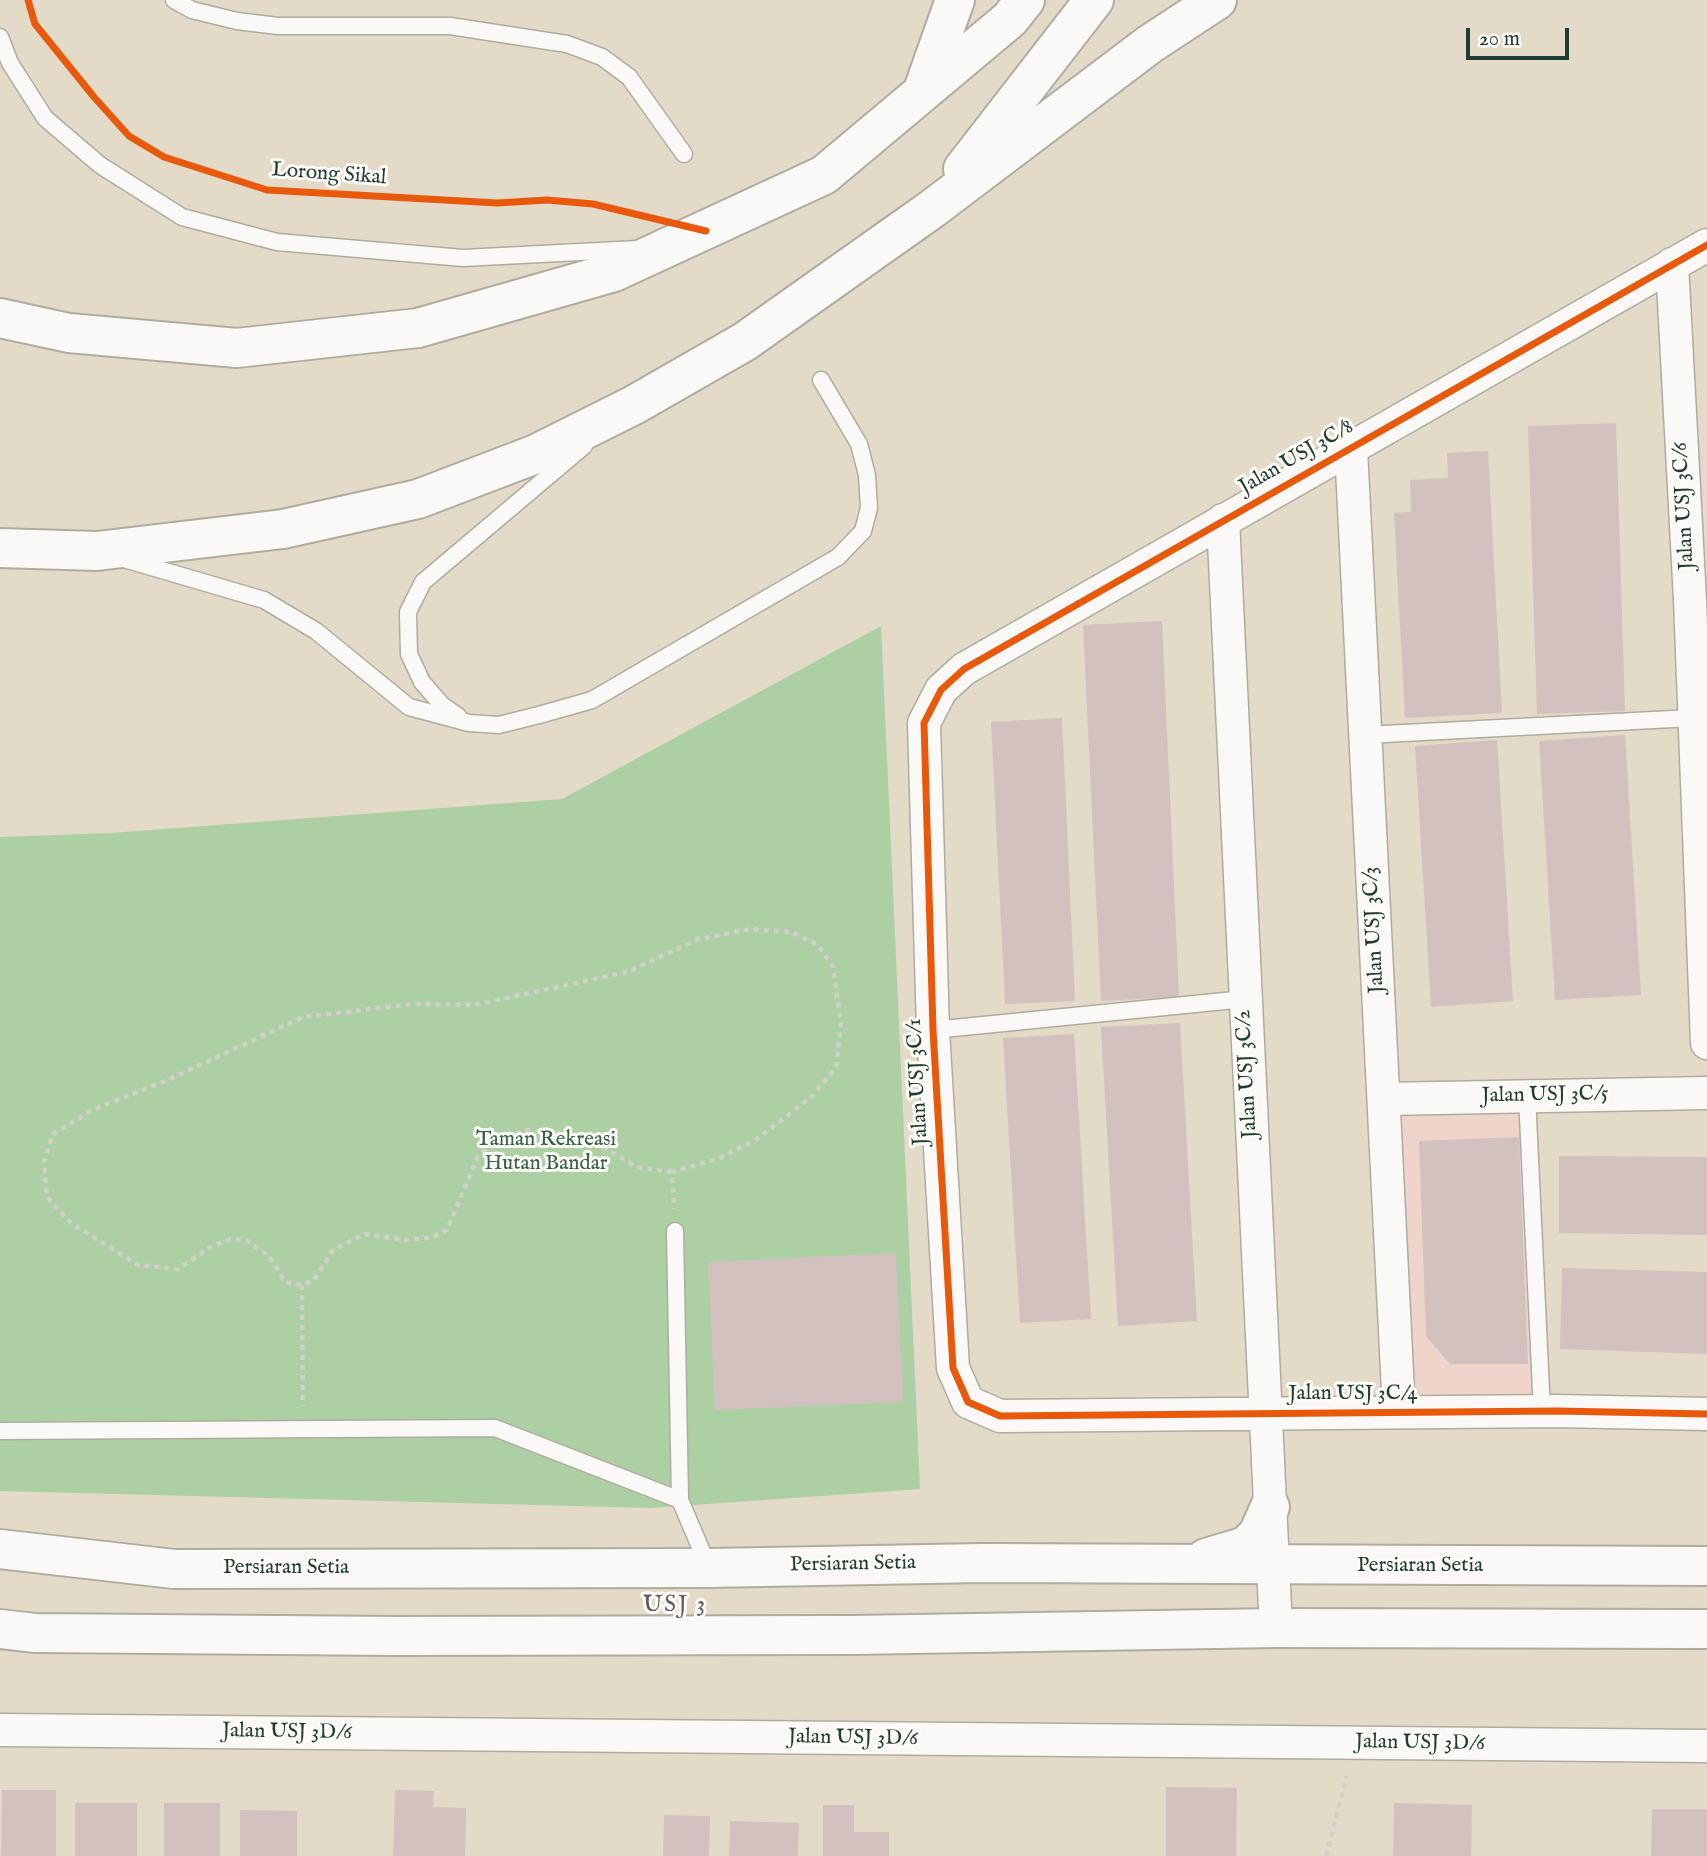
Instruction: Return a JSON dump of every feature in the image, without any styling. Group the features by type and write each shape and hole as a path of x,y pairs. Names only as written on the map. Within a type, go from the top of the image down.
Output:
{"main road":[{"path":"923,92 956,0"},
{"path":"0,318 69,333 237,348 418,328 614,272 824,174 1010,19 1025,0"},
{"path":"932,209 1094,0"},
{"path":"0,548 97,551 283,529 418,499 536,454 634,405 744,342 932,209 1150,44 1217,0"},
{"path":"1173,1565 1246,1546 1258,1534 1270,1507"},
{"path":"1270,1507 1287,1534 1311,1554 1359,1567"},
{"name":"Persiaran Setia","path":"0,1549 174,1569 709,1568 983,1563 1359,1567 1707,1566"},
{"path":"0,1629 35,1633 466,1636 853,1635 1276,1628 1707,1629"}],"street":[{"name":"Jalan USJ 3C/8","path":"924,723 941,690 964,669 1707,245"},
{"name":"Jalan USJ 3C/6","path":"1672,264 1698,597 1692,718 1707,1043"},
{"name":"Jalan USJ 3C/3","path":"1351,447 1399,1412"},
{"name":"Jalan USJ 3C/2","path":"1223,520 1276,1628"},
{"name":"Jalan USJ 3C/1","path":"924,723 933,1030 953,1368 968,1402 1000,1416"},
{"name":"Jalan USJ 3C/5","path":"1384,1099 1707,1093"},
{"name":"Jalan USJ 3C/4","path":"1000,1416 1542,1411 1707,1414"},
{"name":"Jalan USJ 3D/6","path":"0,1730 1707,1746"}],"lane":[{"path":"174,0 192,10 237,21 278,26 450,26 567,44 602,57 629,77 684,154"},
{"path":"0,37 10,63 45,118 100,165 182,217 277,242 463,258 670,247"},
{"path":"97,551 264,600 316,631 409,707 469,723 499,725 592,700 838,557 863,531 869,508 867,475 859,444 821,380"},
{"path":"469,723 442,705 422,682 409,654 408,612 418,592 433,574 634,405"},
{"path":"1365,735 1692,718"},
{"path":"933,1030 1245,999"},
{"path":"1527,1097 1542,1411"},
{"path":"675,1231 680,1500 709,1568"},
{"path":"0,1431 495,1428 680,1500"}],"path":[{"path":"751,929 792,932 818,945 833,967 835,978 841,1023 836,1068 811,1097 757,1139 720,1158 672,1172 636,1167 602,1146 563,1134 527,1130 499,1138 478,1156 447,1230 430,1238 405,1240 365,1234 332,1251 314,1280 302,1285 285,1282 269,1256 246,1240 230,1239 212,1246 178,1269 138,1265 71,1223 47,1197 44,1162 52,1133 92,1110 170,1079 303,1017 414,1004 474,1005 531,994 627,972 699,939 751,929"},
{"path":"672,1172 675,1231"},
{"path":"302,1285 304,1429"},
{"path":"1326,1856 1356,1744"}],"shaded area":[{"path":"1520,1107 1533,1397 1412,1398 1397,1111"}],"green space":[{"name":"Taman Rekreasi Hutan Bandar","path":"881,626 920,1489 651,1508 0,1491 0,837 111,833 562,799"}],"building":[{"path":"1616,423 1625,711 1537,714 1528,426"},
{"path":"1488,451 1502,713 1405,718 1394,513 1411,512 1410,480 1448,478 1447,453"},
{"path":"1162,621 1179,997 1101,1001 1083,625"},
{"path":"1062,718 1075,1001 1005,1004 991,722"},
{"path":"1625,735 1641,995 1555,1000 1539,741"},
{"path":"1497,740 1513,1001 1431,1007 1415,746"},
{"path":"1180,1023 1197,1321 1118,1326 1101,1027"},
{"path":"1074,1034 1091,1319 1020,1323 1003,1038"},
{"path":"1519,1137 1528,1364 1450,1364 1426,1336 1419,1141"},
{"path":"1559,1156 1707,1157 1707,1235 1559,1233"},
{"path":"896,1253 903,1402 715,1410 708,1262"},
{"path":"1562,1268 1707,1272 1707,1354 1560,1349"},
{"path":"1166,1787 1237,1788 1236,1856 1166,1856"},
{"path":"2,1790 56,1790 56,1856 1,1856"},
{"path":"395,1790 434,1791 433,1807 466,1808 465,1856 393,1856"},
{"path":"75,1803 137,1803 137,1856 75,1856"},
{"path":"164,1803 220,1803 220,1856 164,1856"},
{"path":"1394,1803 1472,1805 1471,1856 1393,1856"},
{"path":"823,1805 854,1805 854,1832 889,1832 889,1856 823,1856"},
{"path":"1652,1809 1707,1809 1707,1856 1651,1856"},
{"path":"240,1810 297,1811 297,1856 240,1856"},
{"path":"664,1815 710,1816 709,1856 663,1856"},
{"path":"730,1821 799,1823 798,1856 729,1856"}],"cycle path":[{"name":"Lorong Sikal","path":"28,0 35,24 94,97 129,136 164,157 267,190 497,203 547,200 593,204 706,231"},
{"path":"1707,245 964,669 941,690 924,723 933,1030 953,1368 968,1402 1000,1416 1557,1411 1707,1414"}],"district":[{"name":"USJ 3","path":"675,1606"}]}
